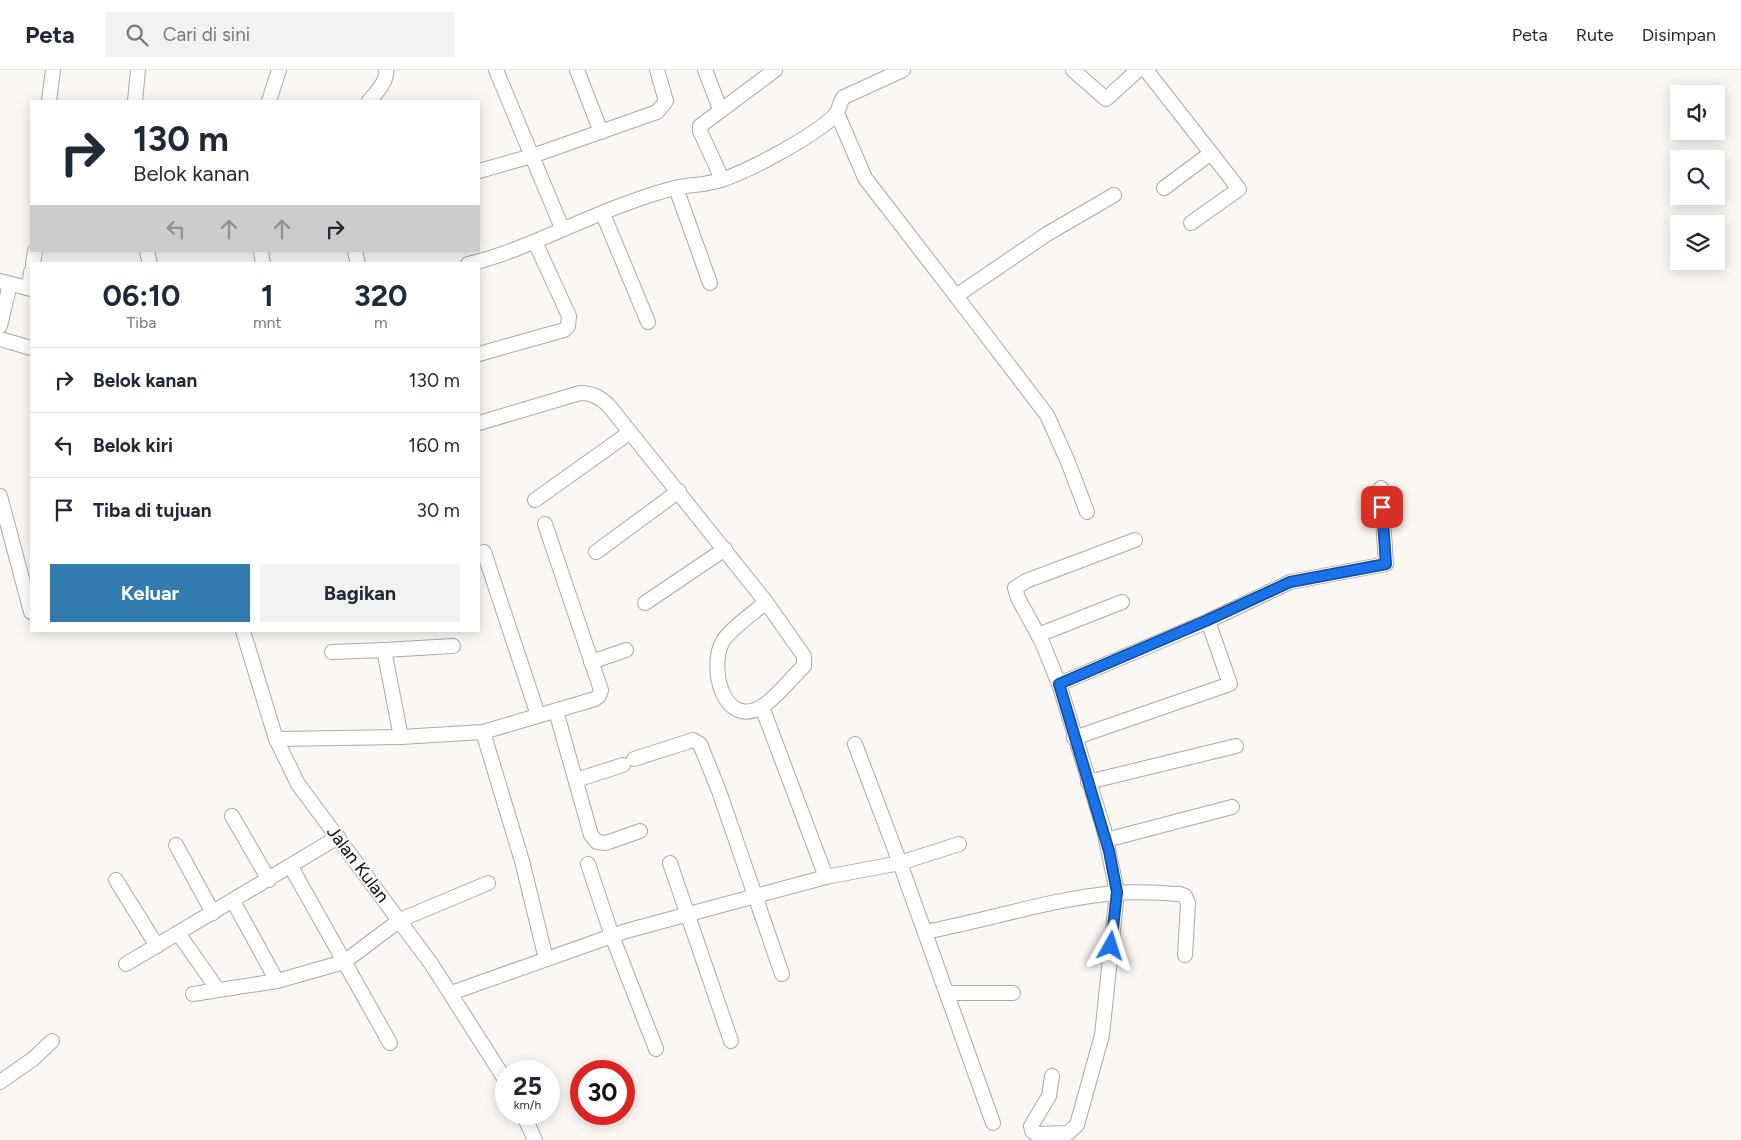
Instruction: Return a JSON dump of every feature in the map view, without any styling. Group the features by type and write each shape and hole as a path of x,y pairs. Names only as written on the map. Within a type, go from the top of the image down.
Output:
{"street":[{"path":"50,100 53,70"},
{"path":"135,100 138,70"},
{"path":"269,100 279,70"},
{"path":"370,100 383,83 387,74 386,70"},
{"path":"496,70 562,228"},
{"path":"577,70 601,132"},
{"path":"480,171 532,156 657,112 664,105 666,96 657,70"},
{"path":"705,70 720,109"},
{"path":"722,180 700,131 700,126 720,109 775,70"},
{"path":"904,70 844,97 840,101 837,113 865,178 1047,416 1068,462 1087,512"},
{"path":"1073,70 1106,99 1138,70"},
{"path":"1146,70 1239,189 1191,223"},
{"path":"474,262 535,242 562,228 603,214 624,204 676,188 722,180 783,149 837,113"},
{"path":"1164,188 1211,153"},
{"path":"676,188 710,283"},
{"path":"956,296 1047,234 1114,194"},
{"path":"603,214 648,322"},
{"path":"480,354 564,330 568,326 568,316 535,242"},
{"path":"0,326 5,283 30,288"},
{"path":"0,339 30,348"},
{"path":"480,423 580,393 587,393 602,398 629,433 680,491 766,602 801,651 804,664 762,707 742,712 730,706 722,691 718,675 719,657 726,637 766,602"},
{"path":"535,500 629,433"},
{"path":"1059,684 1208,620 1290,582 1386,564 1381,488"},
{"path":"596,552 680,491"},
{"path":"0,496 26,574 30,604"},
{"path":"276,739 401,737 483,732 595,699 599,696 601,690 545,524"},
{"path":"1052,1076 1048,1096 1031,1126 1032,1131 1036,1134 1068,1133 1077,1125 1102,1034 1117,892 1106,840 1059,684 1038,635 1015,590 1017,584 1135,540"},
{"path":"645,603 725,550"},
{"path":"484,552 538,716"},
{"path":"1038,635 1122,602"},
{"path":"1074,738 1230,684 1208,620"},
{"name":"Jalan Kulan","path":"243,632 276,739 298,784 400,920 451,993 495,1064"},
{"path":"332,652 453,646"},
{"path":"384,650 401,737"},
{"path":"591,662 626,650"},
{"path":"762,707 826,877"},
{"path":"556,711 591,835 597,842 606,843 640,832"},
{"path":"483,732 522,861 546,959"},
{"path":"576,780 686,742 693,740 700,744 719,791 782,974"},
{"path":"854,744 925,932 993,1123"},
{"path":"1088,782 1236,746"},
{"path":"1106,840 1232,807"},
{"path":"232,816 269,880"},
{"path":"126,964 291,867 338,837"},
{"path":"451,993 612,936 826,877 900,864 960,844"},
{"path":"176,846 213,912"},
{"path":"670,863 731,1041"},
{"path":"588,864 612,936 656,1049"},
{"path":"291,867 390,1044"},
{"path":"116,880 157,946"},
{"path":"193,994 277,982 344,962 400,920 488,883"},
{"path":"925,932 1050,902 1117,892 1185,896 1188,903 1185,955"},
{"path":"233,901 277,982"},
{"path":"178,933 218,990"},
{"path":"947,993 1013,993"},
{"path":"0,1082 33,1059 52,1041"},
{"path":"528,1125 535,1140"}],"route":[{"path":"1111,946 1117,892 1109,851 1062,700 1059,684 1208,620 1290,582 1386,564 1382,507"}]}
